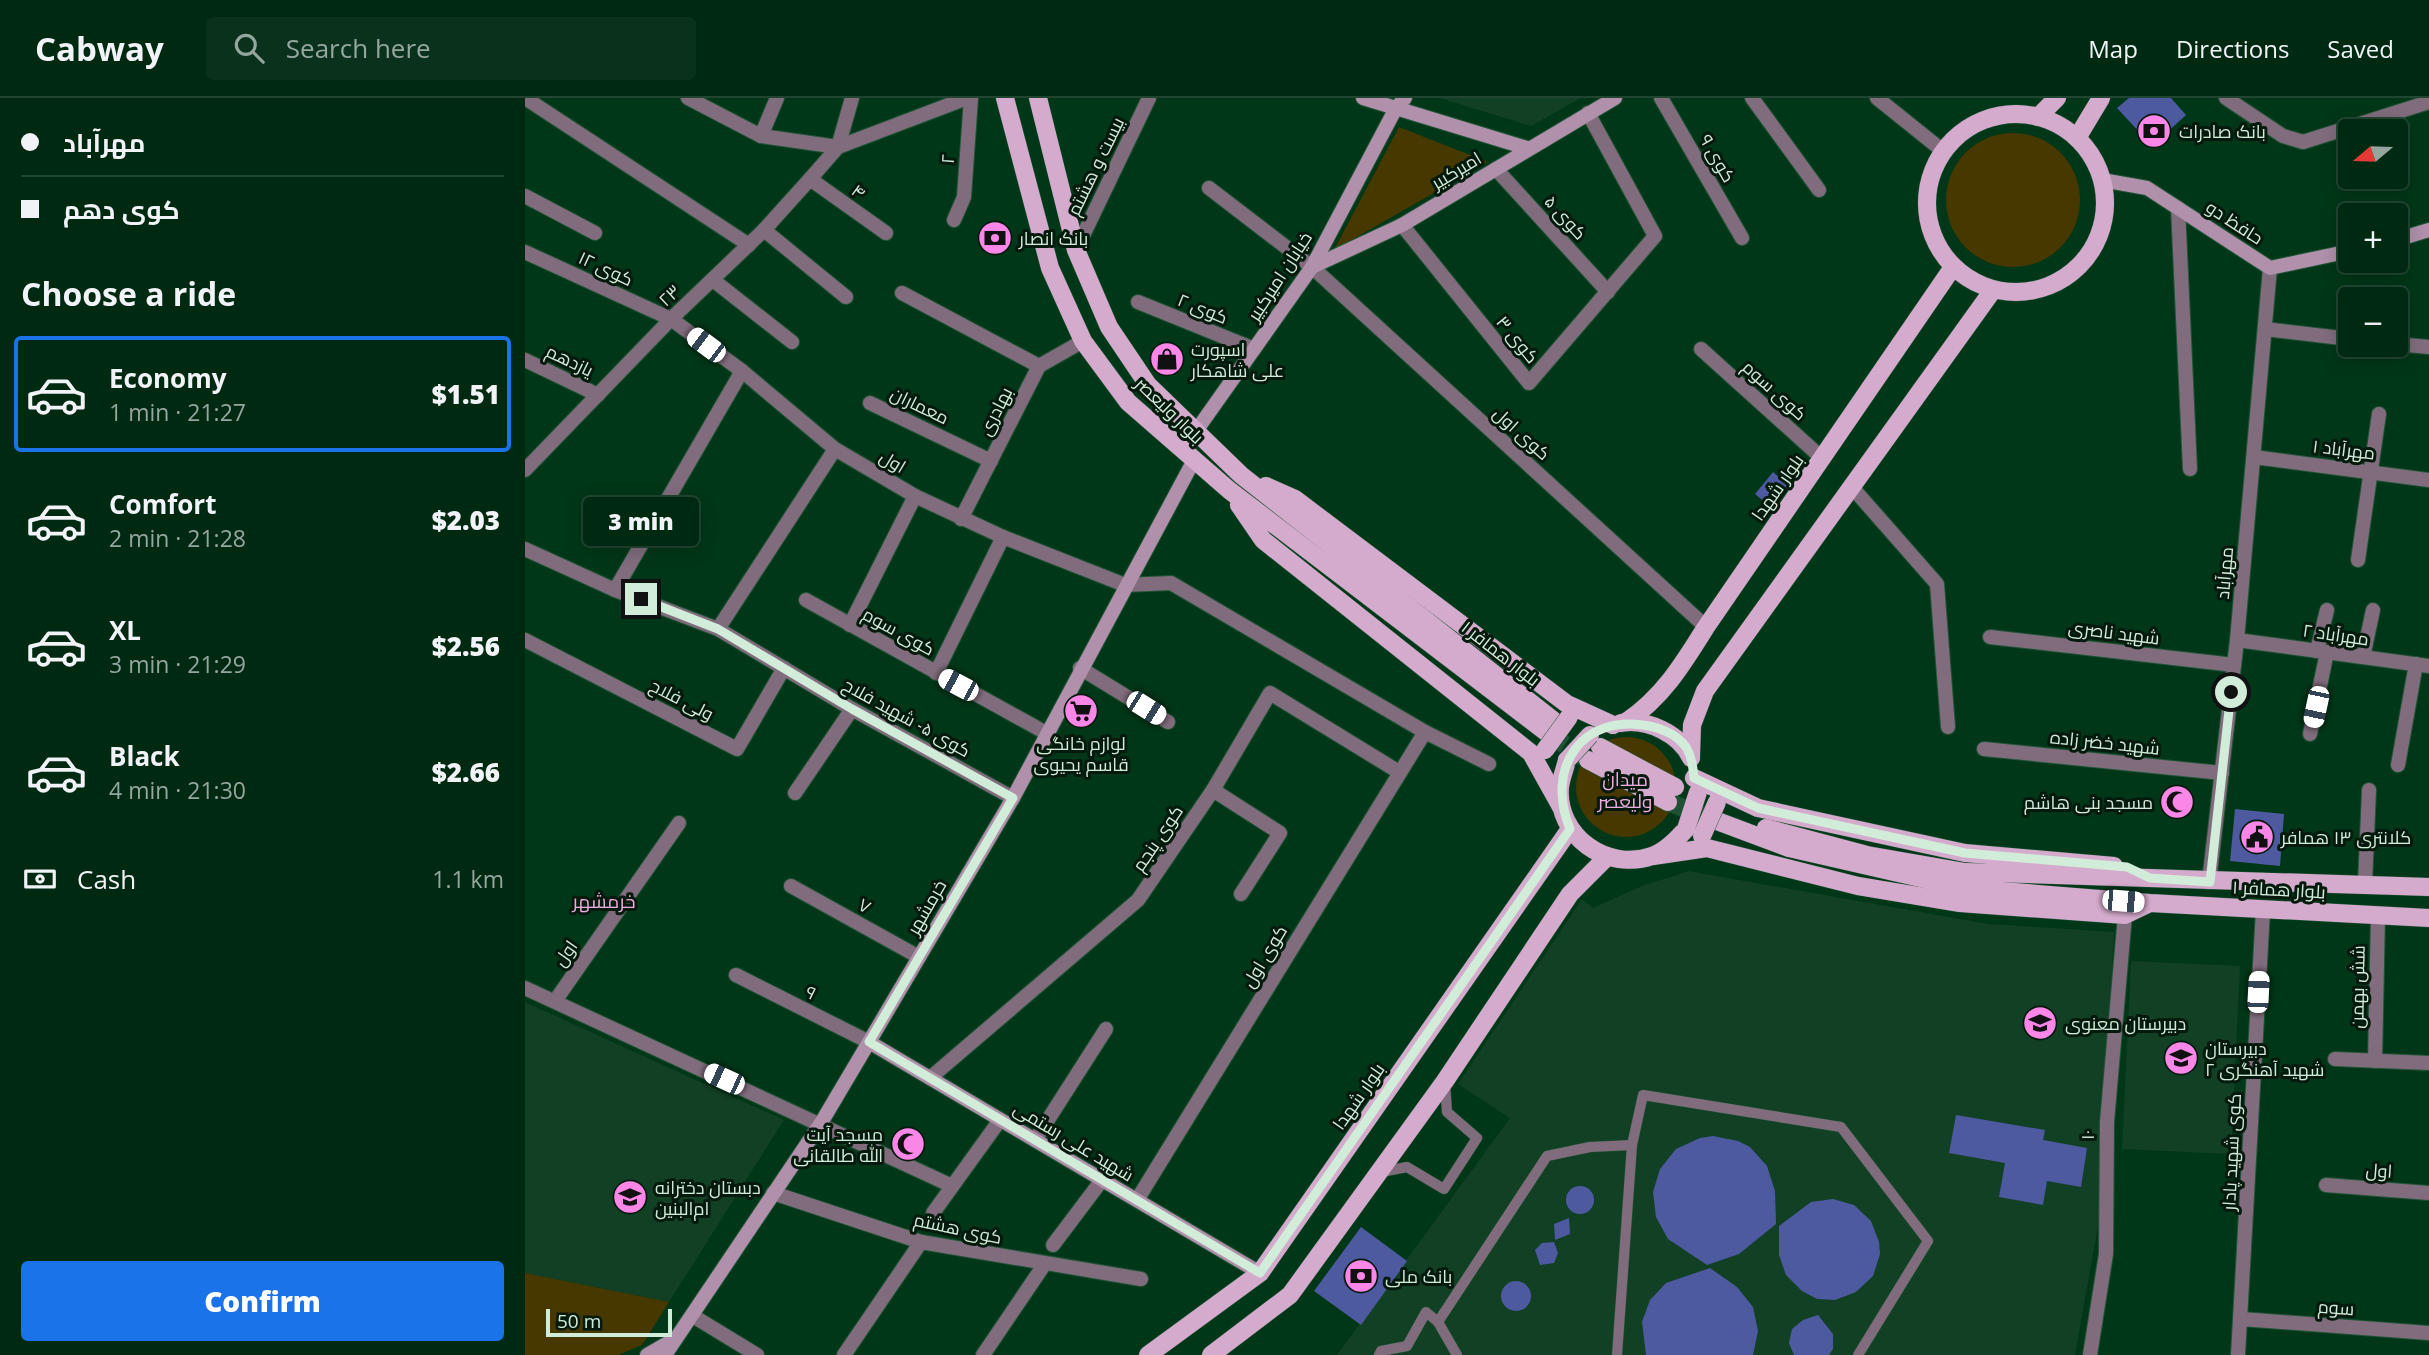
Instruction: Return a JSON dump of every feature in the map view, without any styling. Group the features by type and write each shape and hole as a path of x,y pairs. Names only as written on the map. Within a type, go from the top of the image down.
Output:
{"main road":[{"name":"بلوار ولیعصر","path":"1005,98 1050,268 1083,341 1128,402 1193,462 1229,490 1413,622"},
{"path":"1363,98 1400,103 1527,148"},
{"name":"امیرکبیر","path":"1312,267 1402,225 1527,148 1615,98"},
{"path":"2038,117 2057,98"},
{"path":"2077,138 2101,98"},
{"name":"بلوار ولیعصر","path":"1038,99 1076,250 1109,327 1148,385 1241,475 1413,622"},
{"name":"خیابان امیرکبیر","path":"1196,431 1312,267 1400,103"},
{"path":"2015,114 2038,117 2059,125 2077,138 2093,158 2102,180 2105,204 2102,227 2093,248 2079,267 2060,281 2039,290 2016,293 1993,290 1971,281 1953,267 1934,238 1926,204 1929,181 1943,151 1971,126 1992,117 2015,114"},
{"name":"حافظ دو","path":"2102,180 2147,188 2270,268 2338,254"},
{"path":"2408,236 2429,230"},
{"name":"بلوار شهدا","path":"1620,724 1647,708 1671,684 1706,627 1953,267"},
{"path":"1698,837 1696,785 1691,756 1692,725 1705,691 1993,290"},
{"name":"خرمشهر","path":"665,1355 821,1123 869,1042 1013,798 1080,667 1193,462"},
{"path":"1241,475 1295,499 1553,731 1561,807 1570,829 1586,846 1607,857 1630,860 1653,856 1698,837 1721,809 1696,785"},
{"path":"1229,490 1263,540 1553,731 1620,724 1661,729 1674,736 1691,756"},
{"name":"بلوار همافر ۱","path":"1413,622 1553,731"},
{"path":"1561,807 1560,786 1567,760 1593,747 1620,724"},
{"path":"1593,747 1671,795"},
{"name":"بلوار همافر ۱","path":"1721,809 1793,837 1867,855 1965,872 2429,887"},
{"name":"بلوار همافر ۱","path":"1721,809 1789,848 1964,888 2150,903 2429,918"},
{"name":"بلوار شهدا","path":"1148,1355 1260,1273 1570,829"},
{"path":"1653,856 1673,843 1698,837 1858,886 1960,903 2125,915 2150,903"},
{"path":"1211,1355 1290,1294 1445,1081 1570,894 1607,857"},
{"name":"شهید علی رستمی","path":"869,1042 1260,1273"},
{"path":"647,1355 677,1338"}],"street":[{"path":"525,98 749,245"},
{"path":"761,136 777,98"},
{"path":"838,147 852,98"},
{"path":"693,100 761,136 838,147 969,98"},
{"name":"۲","path":"954,220 964,197 969,98"},
{"name":"بیست و هشتم","path":"1076,250 1149,98"},
{"name":"کوی ۹","path":"1661,98 1742,238"},
{"path":"1752,98 1819,190"},
{"path":"1877,98 1943,151"},
{"path":"2226,98 2293,142 2303,142 2409,103 2429,102"},
{"path":"1588,113 1655,236 1608,292"},
{"name":"۲۳","path":"525,470 671,319 764,230 838,147"},
{"name":"کوی ۵","path":"1496,169 1608,292"},
{"name":"۴","path":"810,179 886,233"},
{"name":"کوی اول","path":"1209,188 1312,267 1706,627"},
{"path":"525,196 595,233"},
{"path":"2178,208 2190,469"},
{"name":"کوی ۳","path":"1402,225 1529,383 1608,292"},
{"path":"764,230 846,298"},
{"name":"کوی ۱۲","path":"525,252 671,319"},
{"name":"مهرآباد","path":"2210,882 2237,640 2270,268"},
{"path":"713,280 792,342"},
{"path":"902,293 1039,366 1083,341"},
{"name":"کوی ۲","path":"1139,302 1254,349"},
{"name":"اول","path":"671,319 742,371 835,449 915,496 1003,537 1125,585"},
{"path":"2265,329 2338,338"},
{"path":"2408,345 2429,347"},
{"name":"کوی سوم","path":"1701,349 1823,459"},
{"name":"یازدهم","path":"525,360 598,395"},
{"name":"بهادری","path":"961,519 1039,366"},
{"path":"615,590 742,371"},
{"name":"معماران","path":"870,403 991,461"},
{"path":"2358,560 2379,414"},
{"path":"718,629 835,449"},
{"name":"مهرآباد ۱","path":"2254,457 2429,480"},
{"path":"1851,486 1937,584 1948,727"},
{"path":"850,625 915,496"},
{"path":"936,673 1003,537"},
{"name":"کوی ۵- شهید فلاح","path":"525,549 615,590 718,629 852,709 1013,798"},
{"path":"1125,585 1171,583 1425,732 1489,764"},
{"name":"کوی سوم","path":"806,600 1048,734"},
{"path":"2310,734 2327,610"},
{"path":"2363,657 2373,610"},
{"name":"شهید ناصری","path":"1990,637 2234,665"},
{"name":"ولی فلاح","path":"525,640 737,749 784,668"},
{"name":"مهرآباد ۲","path":"2237,640 2422,665"},
{"path":"2398,765 2422,665"},
{"path":"1080,667 1168,722"},
{"name":"کوی پنجم","path":"930,1078 1138,900 1213,790 1270,693 1399,772"},
{"path":"795,793 852,709"},
{"name":"کوی اول","path":"1137,1200 1425,732"},
{"name":"شهید خضر زاده","path":"1984,749 2222,773"},
{"path":"1213,790 1280,833 1241,894"},
{"path":"2365,884 2369,790"},
{"name":"اول","path":"555,1001 679,823"},
{"name":"۷","path":"791,886 919,957"},
{"name":"کوی شهید پادار","path":"2238,1355 2263,910"},
{"name":"۱۰","path":"2090,1355 2106,1254 2107,1122 2125,915"},
{"name":"شش بهمن","path":"2375,1061 2378,915"},
{"name":"۹","path":"736,975 869,1042"},
{"path":"525,988 950,1185"},
{"path":"1035,1140 1106,1029"},
{"path":"2335,1059 2429,1063"},
{"path":"933,1213 950,1185 1000,1120"},
{"path":"1053,1245 1102,1180"},
{"name":"اول","path":"2326,1185 2429,1193"},
{"name":"کوی هشتم","path":"773,1193 921,1242 1044,1265 1141,1279"},
{"path":"843,1355 921,1242"},
{"path":"983,1355 1044,1265"},
{"path":"693,1316 757,1355"},
{"name":"سوم","path":"2241,1320 2429,1333"}],"lane":[{"path":"1381,1172 1407,1167 1444,1189 1477,1138 1447,1112 1445,1081"},
{"path":"1617,1355 1632,1145 1643,1095 1841,1127 1928,1241 1859,1355"},
{"path":"1439,1322 1547,1156 1590,1147 1632,1145"},
{"path":"1379,1355 1381,1351 1407,1346 1426,1312 1439,1322 1457,1355"}],"shaded area":[{"path":"1440,98 1581,98 1531,126"},
{"path":"1399,127 1488,162 1334,250"},
{"path":"2013,133 2039,138 2061,152 2075,174 2080,200 2075,226 2061,248 2039,262 2013,267 1987,262 1965,248 1951,226 1946,200 1951,174 1965,152 1987,138"},
{"path":"1626,737 1654,745 1668,759 1676,787 1668,815 1654,829 1626,837 1598,829 1584,815 1576,787 1584,759 1598,745"},
{"path":"1689,871 1988,924 2114,932 2100,1215 2075,1355 1337,1355 1510,1118 1458,1084 1582,899 1593,908 1642,886"},
{"name":"دبیرستان شهید آهنگری ۲","path":"2131,961 2240,966 2231,1154 2122,1149"},
{"name":"دبستان دخترانه ام‌البنین","path":"525,1002 784,1120 669,1302 525,1273"},
{"path":"525,1273 669,1302 642,1345 618,1355 525,1355"}],"building":[{"name":"بانک صادرات","path":"2129,98 2171,98 2186,115 2152,146 2117,108"},
{"path":"1773,472 1789,486 1773,509 1755,494"},
{"name":"کلانتری ۱۳ همافر","path":"2235,809 2284,814 2280,866 2230,861"},
{"path":"1956,1115 2045,1130 2043,1140 2087,1148 2081,1187 2047,1181 2043,1205 1999,1197 2005,1163 1949,1153"},
{"path":"1713,1136 1738,1141 1750,1147 1767,1166 1775,1191 1776,1224 1739,1254 1707,1265 1668,1239 1656,1217 1653,1192 1660,1169 1676,1149 1700,1138"},
{"path":"1580,1186 1590,1190 1594,1200 1590,1210 1580,1214 1570,1210 1566,1200 1570,1190"},
{"path":"1833,1199 1854,1205 1871,1221 1879,1242 1880,1254 1873,1276 1856,1292 1835,1300 1817,1299 1802,1291 1786,1275 1779,1255 1779,1226 1811,1202"},
{"path":"1569,1218 1570,1234 1555,1240 1554,1224"},
{"name":"بانک ملی","path":"1361,1227 1407,1261 1361,1325 1314,1291"},
{"path":"1554,1242 1558,1253 1554,1263 1540,1265 1535,1250 1542,1243"},
{"path":"1710,1268 1737,1287 1753,1307 1758,1331 1753,1355 1646,1355 1642,1322 1650,1300 1666,1283"},
{"path":"1516,1281 1522,1282 1530,1290 1530,1302 1522,1310 1516,1311 1510,1310 1502,1302 1501,1296 1502,1290 1510,1282"},
{"path":"1818,1315 1833,1334 1833,1349 1829,1355 1794,1355 1789,1343 1792,1329 1803,1320"}],"tunnel":[{"path":"1550,735 1588,760"},
{"path":"1668,802 1717,821"}],"place":[{"name":"بانک صادرات","path":"2154,131"},
{"name":"بانک انصار","path":"995,238"},
{"name":"اسپورت علی شاهکار","path":"1167,359"},
{"name":"لوازم خانگی قاسم یحیوی","path":"1081,711"},
{"name":"مسجد بنی هاشم","path":"2177,802"},
{"name":"کلانتری ۱۳ همافر","path":"2257,837"},
{"name":"دبیرستان معنوی","path":"2040,1023"},
{"name":"دبیرستان شهید آهنگری ۲","path":"2181,1058"},
{"name":"مسجد آیت الله طالقانی","path":"908,1144"},
{"name":"دبستان دخترانه ام‌البنین","path":"630,1197"},
{"name":"بانک ملی","path":"1361,1276"}],"district":[{"name":"میدان ولیعصر","path":"1625,790"},
{"name":"خرمشهر","path":"604,901"}],"route":[{"path":"641,599 718,629 852,709 1013,798 869,1042 1260,1273 1570,829 1561,807 1560,786 1567,760 1590,735 1626,722 1661,729 1685,746 1691,756 1694,778 1729,797 1758,808 1965,853 2127,867 2150,878 2210,882 2231,692"}]}
